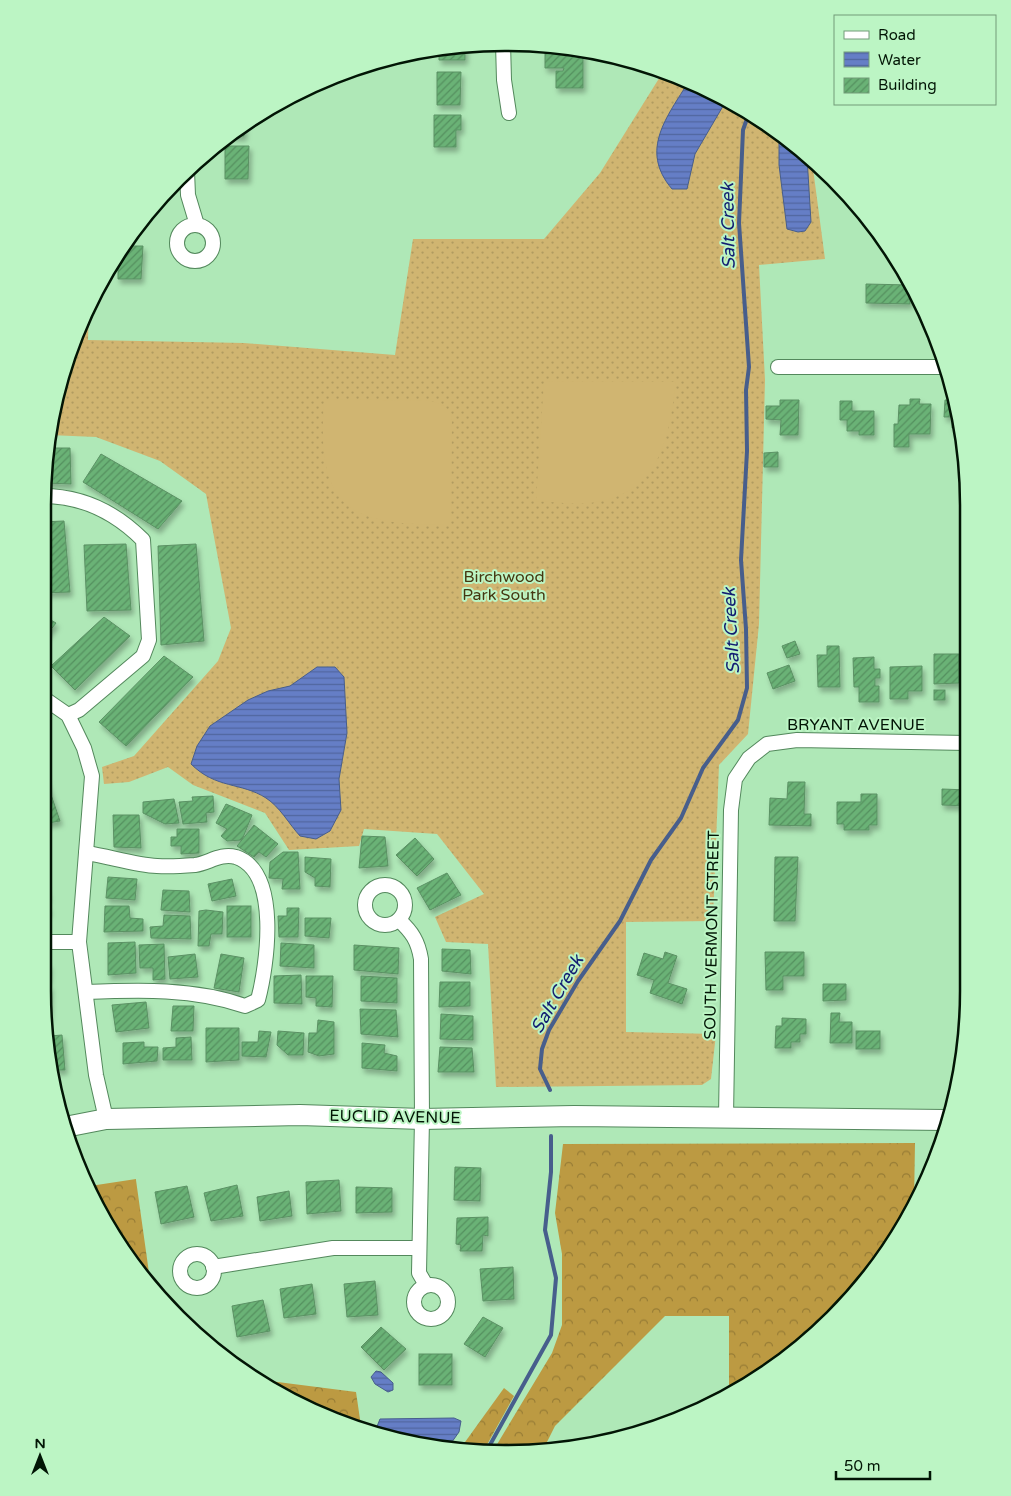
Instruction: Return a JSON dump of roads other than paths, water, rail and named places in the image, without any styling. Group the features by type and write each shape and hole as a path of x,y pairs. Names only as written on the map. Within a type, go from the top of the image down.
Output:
{"main road":[{"name":"EUCLID AVENUE","path":"72,1126 106,1119 300,1115 422,1119 726,1117 941,1120"}],"street":[{"path":"503,51 504,80 509,112"},
{"path":"187,181 188,195 198,225"},
{"path":"778,367 938,367"},
{"path":"51,497 83,501 126,523 143,540 148,640 143,656 79,710 68,715"},
{"path":"51,703 68,715 84,748 92,776 79,942 96,1075 106,1119"},
{"name":"BRYANT AVENUE","path":"749,758 767,744 797,740 960,743"},
{"name":"SOUTH VERMONT STREET","path":"726,1117 731,810 735,779 749,758"},
{"path":"86,852 157,866 197,865 216,857 235,857 252,867 266,896 265,973 258,1000 245,1006 224,999 146,990 86,992"},
{"path":"399,920 410,930 418,943 421,959 422,1119 419,1273 426,1285"},
{"path":"51,942 79,942"},
{"path":"214,1267 333,1248 419,1248"}],"water":[{"path":"684,88 723,107 695,154 687,189 672,189 662,175 658,161 657,147 660,134 672,108"},
{"path":"779,143 808,166 811,222 805,231 798,232 787,229 779,165"},
{"path":"317,667 335,667 344,677 347,733 339,779 341,810 330,831 316,839 300,836 280,811 266,798 247,789 210,778 191,764 197,746 210,726 248,700 268,691 290,686"},
{"path":"376,1371 381,1372 393,1383 393,1390 388,1392 375,1384 371,1377"},
{"path":"454,1418 461,1421 459,1432 452,1442 417,1436 377,1426 380,1419"}],"waterway":[{"name":"Salt Creek","path":"550,1090 540,1069 542,1049 549,1030 578,981 620,921 651,860 681,818 703,768 738,720 747,688 746,629 741,560 747,451 746,390 749,367 739,223 743,130 746,121"},
{"name":"Salt Creek","path":"490,1444 551,1335 556,1278 545,1230 551,1172 551,1136"}],"park label":[{"name":"Birchwood Park South","path":"504,586"}]}
